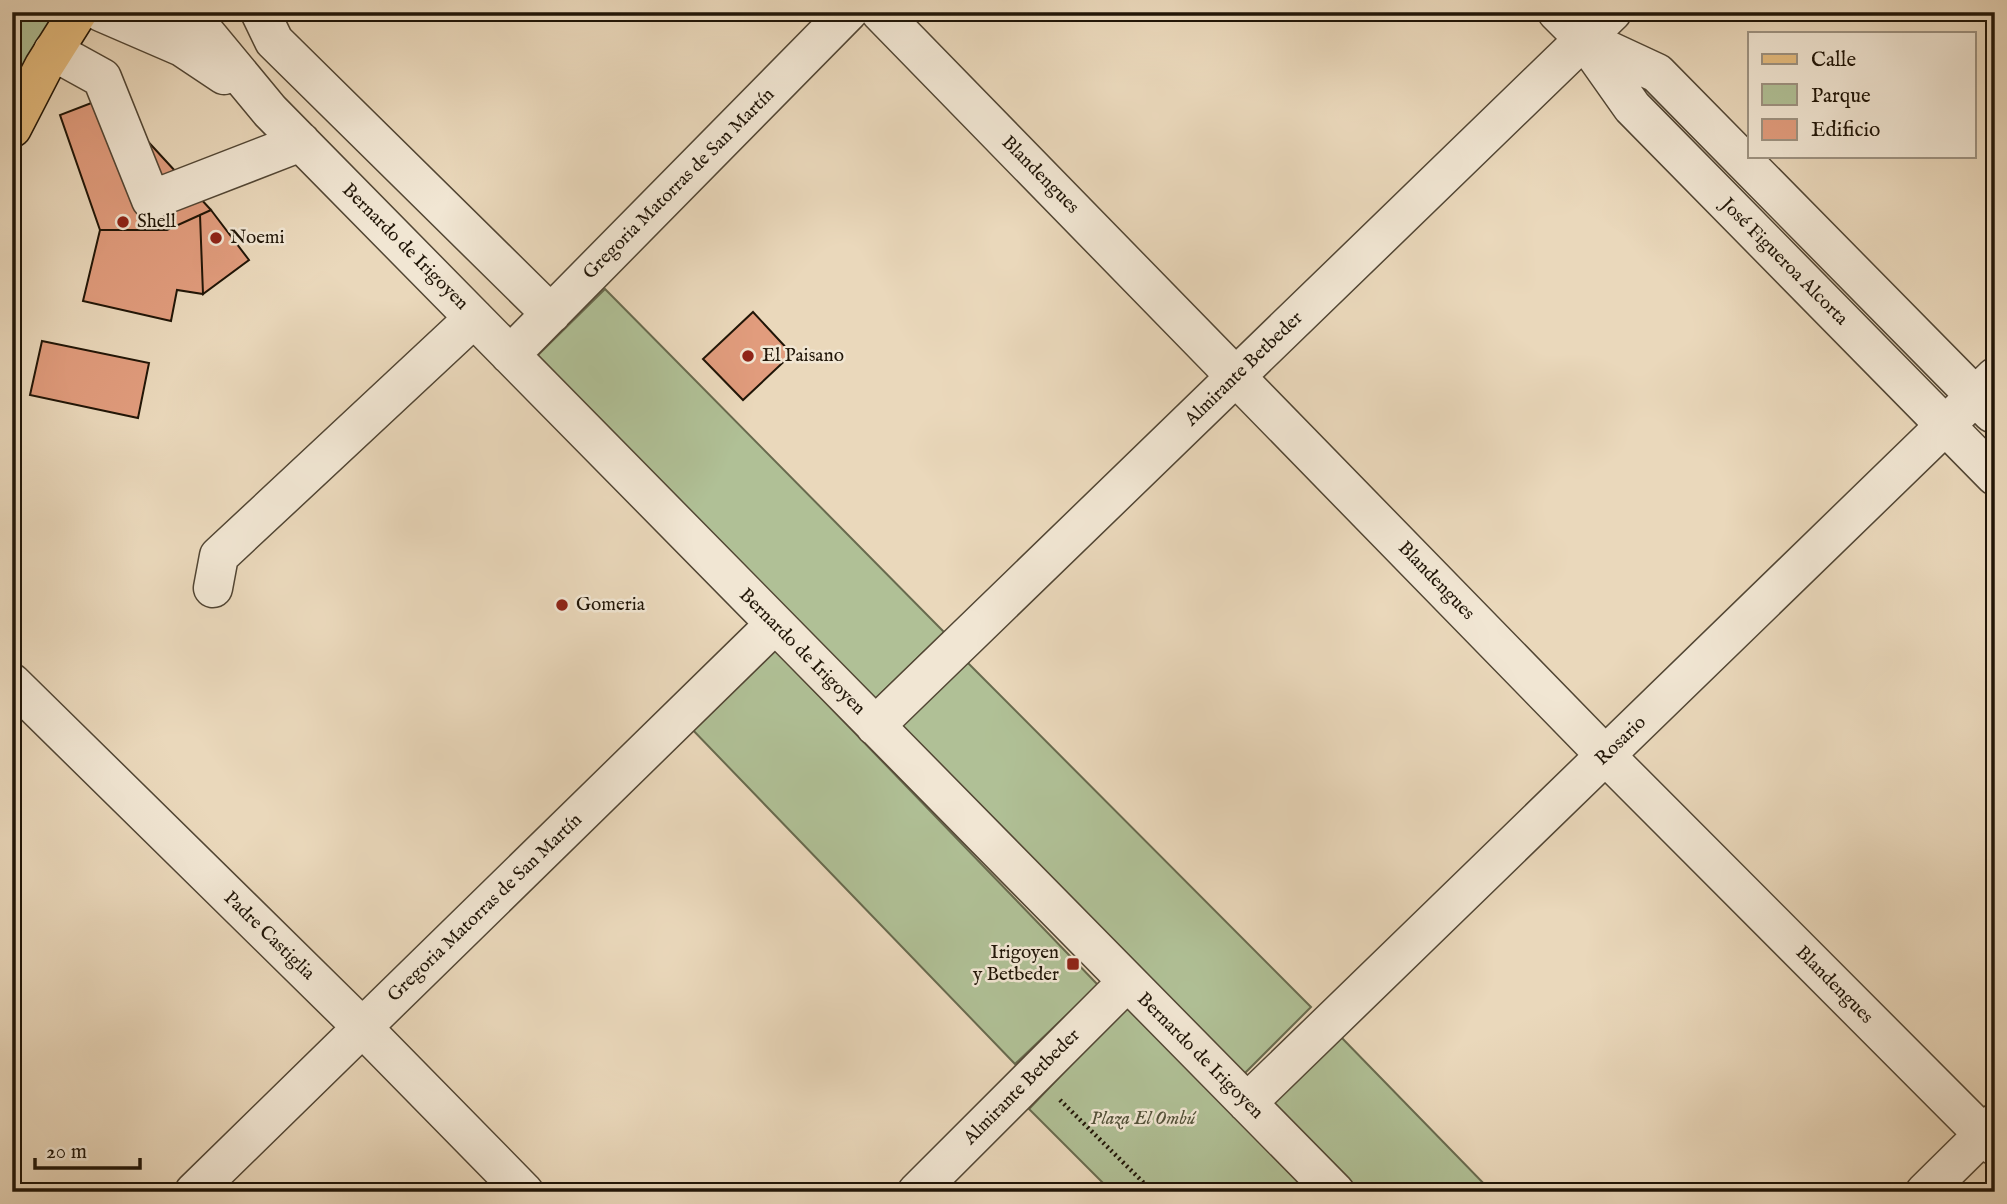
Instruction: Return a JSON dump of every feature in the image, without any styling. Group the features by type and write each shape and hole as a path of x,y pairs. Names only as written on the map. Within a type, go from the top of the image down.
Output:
{"main road":[{"path":"12,128 78,12"}],"street":[{"name":"Bernardo de Irigoyen","path":"101,12 182,47 210,64 270,111"},
{"name":"Bernardo de Irigoyen","path":"188,12 270,111 1335,1192"},
{"path":"260,12 274,41 551,314"},
{"name":"Gregoria Matorras de San Martín","path":"510,355 848,12"},
{"name":"Blandengues","path":"880,12 1606,756 1991,1135"},
{"name":"José Figueroa Alcorta","path":"1556,12 1584,40 1632,107 1995,476"},
{"name":"Almirante Betbeder","path":"875,726 1612,12"},
{"name":"José Figueroa Alcorta","path":"1584,40 1657,73 1989,396"},
{"path":"54,51 102,78 151,200 301,142"},
{"path":"213,588 219,556 474,318"},
{"name":"Rosario","path":"1247,1103 1945,426 1989,396"},
{"name":"Gregoria Matorras de San Martín","path":"194,1192 775,624"},
{"name":"Padre Castiglia","path":"12,684 362,1027 524,1192"},
{"name":"Almirante Betbeder","path":"917,1192 1128,982"},
{"path":"1925,1192 1991,1135"}],"path":[{"path":"1035,1075 1153,1192"}],"green space":[{"path":"12,12 57,12 12,98"},
{"path":"605,289 944,632 875,699 536,357"},
{"path":"771,646 1098,985 1015,1064 688,725"},
{"path":"964,659 1311,1007 1244,1074 897,726"},
{"name":"Plaza El Ombú","path":"1130,1003 1319,1192 1112,1192 1029,1109"},
{"path":"1340,1036 1492,1192 1359,1192 1272,1103"}],"building":[{"path":"107,97 211,210 167,230 100,230 60,115"},
{"name":"Noemi","path":"211,210 249,260 203,294 200,215"},
{"path":"200,215 203,294 177,290 171,321 83,301 100,230 167,230"},
{"name":"El Paisano","path":"753,312 792,354 743,400 703,359"},
{"path":"42,341 149,363 138,418 30,395"}],"place":[{"name":"Shell","path":"123,222"},
{"name":"Noemi","path":"216,238"},
{"name":"El Paisano","path":"748,356"},
{"name":"Gomeria","path":"562,605"},
{"name":"Irigoyen y Betbeder","path":"1073,964"}]}
